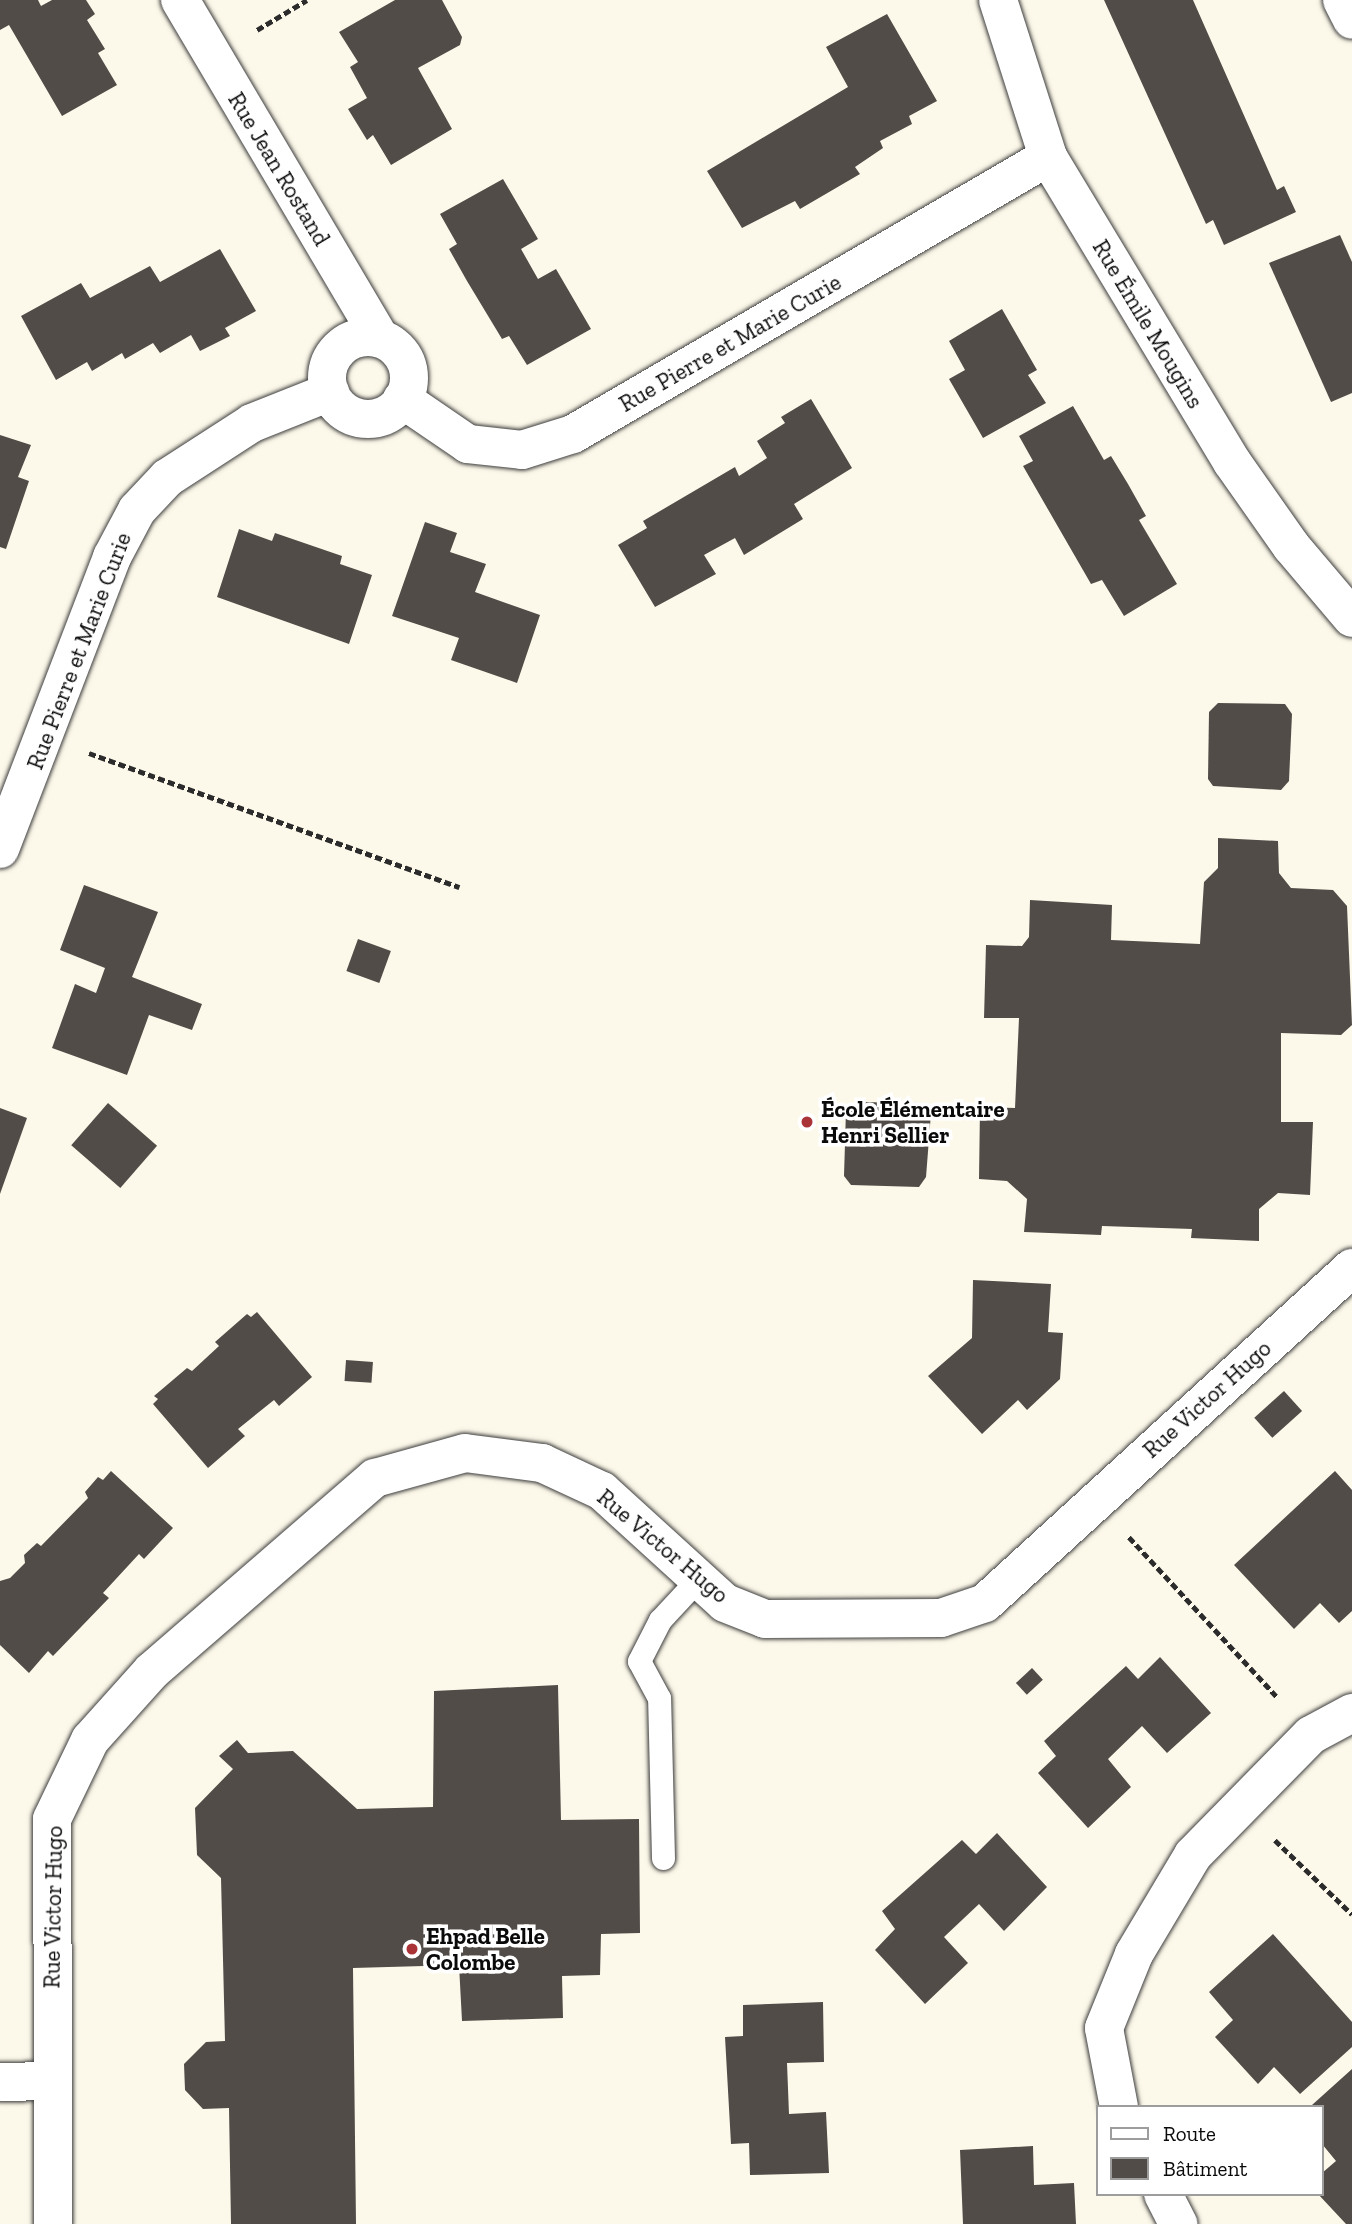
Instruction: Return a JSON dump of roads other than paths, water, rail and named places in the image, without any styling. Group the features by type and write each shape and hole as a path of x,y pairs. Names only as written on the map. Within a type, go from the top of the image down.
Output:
{"street":[{"name":"Rue Jean Rostand","path":"180,0 380,338"},
{"name":"Rue Émile Mougins","path":"998,0 1048,157 1232,462 1291,546 1352,618"},
{"path":"1342,0 1352,20"},
{"name":"Rue Pierre et Marie Curie","path":"402,400 468,444 522,450 573,434 1048,157"},
{"path":"380,338 400,352 406,364 409,376 402,400 382,416 370,419 345,412 330,392 328,366 334,355 354,339 380,338"},
{"name":"Rue Pierre et Marie Curie","path":"0,849 112,557 136,510 167,478 252,423 330,392"},
{"name":"Rue Victor Hugo","path":"53,2224 50,2081 52,1819 90,1740 152,1671 375,1478 465,1453 542,1463 602,1491 724,1603 765,1619 941,1618 985,1603 1352,1268"},
{"path":"1119,2105 1104,2028 1134,1954 1193,1855 1311,1735 1352,1713"},
{"path":"0,2082 50,2081"},
{"path":"1164,2196 1178,2224"}],"lane":[{"path":"663,1858 659,1698 639,1661 660,1620 699,1578"}],"place":[{"name":"École Élémentaire Henri Sellier","path":"807,1122"},
{"name":"Ehpad Belle Colombe","path":"412,1949"}]}
